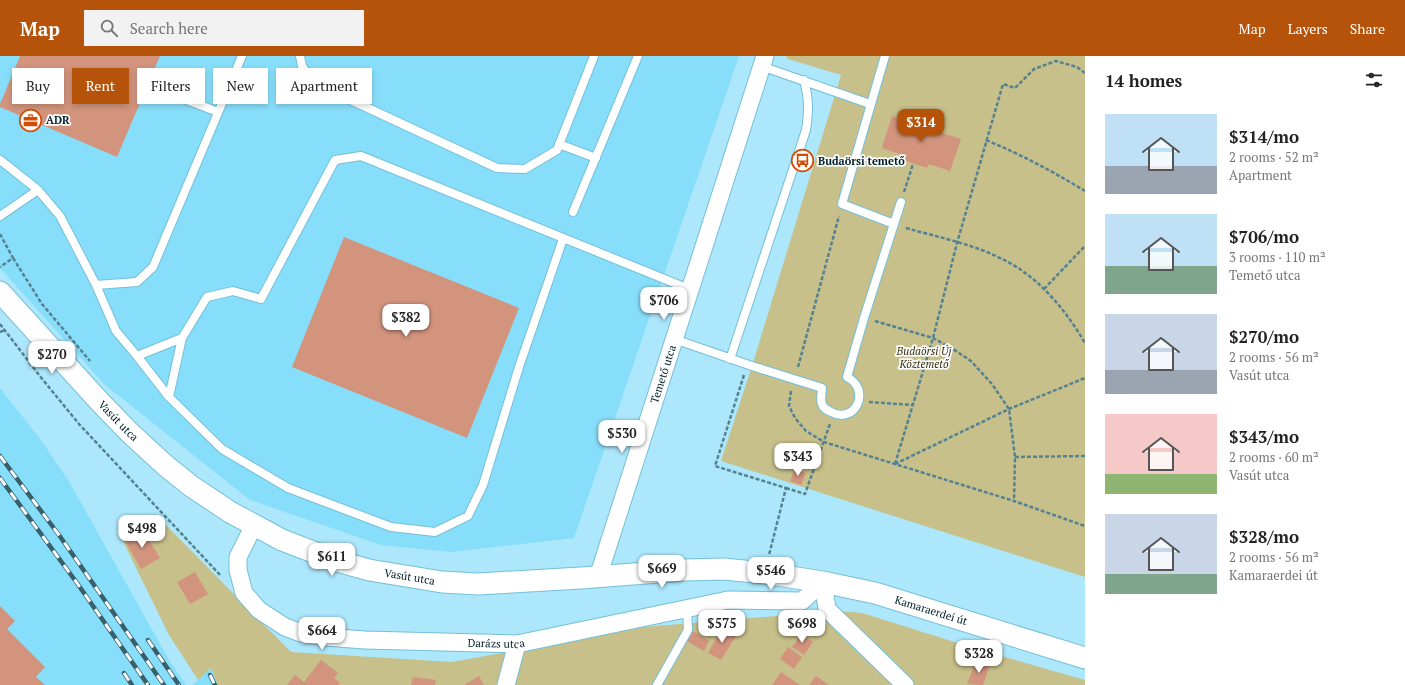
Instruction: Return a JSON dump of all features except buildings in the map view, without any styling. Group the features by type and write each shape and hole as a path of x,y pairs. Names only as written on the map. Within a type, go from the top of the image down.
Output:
{"street":[{"name":"Temető utca","path":"598,577 763,61"},
{"name":"Vasút utca","path":"0,292 98,401 130,433 190,486 230,512 282,540 337,561 369,570 442,582 478,584 515,583 685,570 724,569 764,573 823,582"},
{"name":"Darázs utca","path":"254,525 238,557 238,570 244,593 259,610 285,627 301,633 325,637 365,640 517,644 728,600 802,601 823,582"},
{"name":"Kamaraerdei út","path":"823,582 875,593 1085,658"},
{"path":"823,582 827,609 905,685"},
{"path":"506,685 517,644"}],"lane":[{"path":"96,285 137,282 153,268 242,56"},
{"path":"300,56 302,66 314,83 497,168 525,169 557,150 594,56"},
{"path":"573,212 638,56"},
{"path":"885,56 842,204 894,224"},
{"path":"763,61 804,80 870,104"},
{"path":"730,359 806,130 809,111 804,80"},
{"path":"197,104 218,112"},
{"path":"559,144 596,158"},
{"path":"169,397 182,338 207,296 233,291 260,299 335,160 361,156 689,289"},
{"path":"0,161 38,190 60,216 96,285 116,331 169,397 222,449 288,488 390,527 435,532 468,516 483,485 519,367 563,239"},
{"path":"0,216 38,190"},
{"path":"674,339 748,365 822,388 822,403 826,410 840,415 851,412 856,407 860,397 856,384 847,377 901,202"},
{"path":"137,356 182,338"},
{"path":"657,685 688,630 687,608"}],"path":[{"path":"895,464 933,338 957,243 1003,84 1015,88 1034,69 1056,61 1077,67 1085,73"},
{"path":"986,140 1021,154 1053,171 1085,191"},
{"path":"901,202 913,164"},
{"path":"842,204 791,392 790,406 795,418 806,431 824,442 1014,501 1085,526"},
{"path":"894,224 980,250 1003,259 1024,272 1044,288 1061,308 1085,342"},
{"path":"0,234 13,258 0,267"},
{"path":"1044,288 1085,246"},
{"path":"864,318 933,338 971,361 992,384 1009,409 1015,457 1014,501"},
{"path":"0,324 79,424 222,578 228,583 240,581"},
{"path":"0,332 5,330"},
{"path":"748,365 715,466 805,494 834,414"},
{"path":"895,464 1009,409 1085,378"},
{"path":"859,402 913,405"},
{"path":"1015,457 1085,456"},
{"path":"764,573 786,488"}],"shaded area":[{"path":"0,56 739,56 574,538 451,552 381,545 250,500 105,385 0,268"},
{"path":"0,388 41,440 70,483 169,660 186,685 0,685"},
{"path":"211,668 218,685 192,685 198,680"}],"green space":[{"name":"Budaörsi Új Köztemető","path":"786,56 1085,56 1085,577 721,461 752,366 841,75 788,59"},
{"path":"155,514 291,652 452,662 644,627 838,611 862,613 977,649 1085,680 1085,685 218,685 211,668 198,680 169,635 119,533"}],"railway":[{"path":"0,456 59,535 164,685"},
{"path":"0,478 77,583 148,685"},
{"path":"148,640 179,685"},
{"path":"124,673 132,685"},
{"path":"210,675 215,685"}],"place":[{"name":"ADR","path":"31,120"},
{"name":"Budaörsi temető","path":"803,161"}]}
